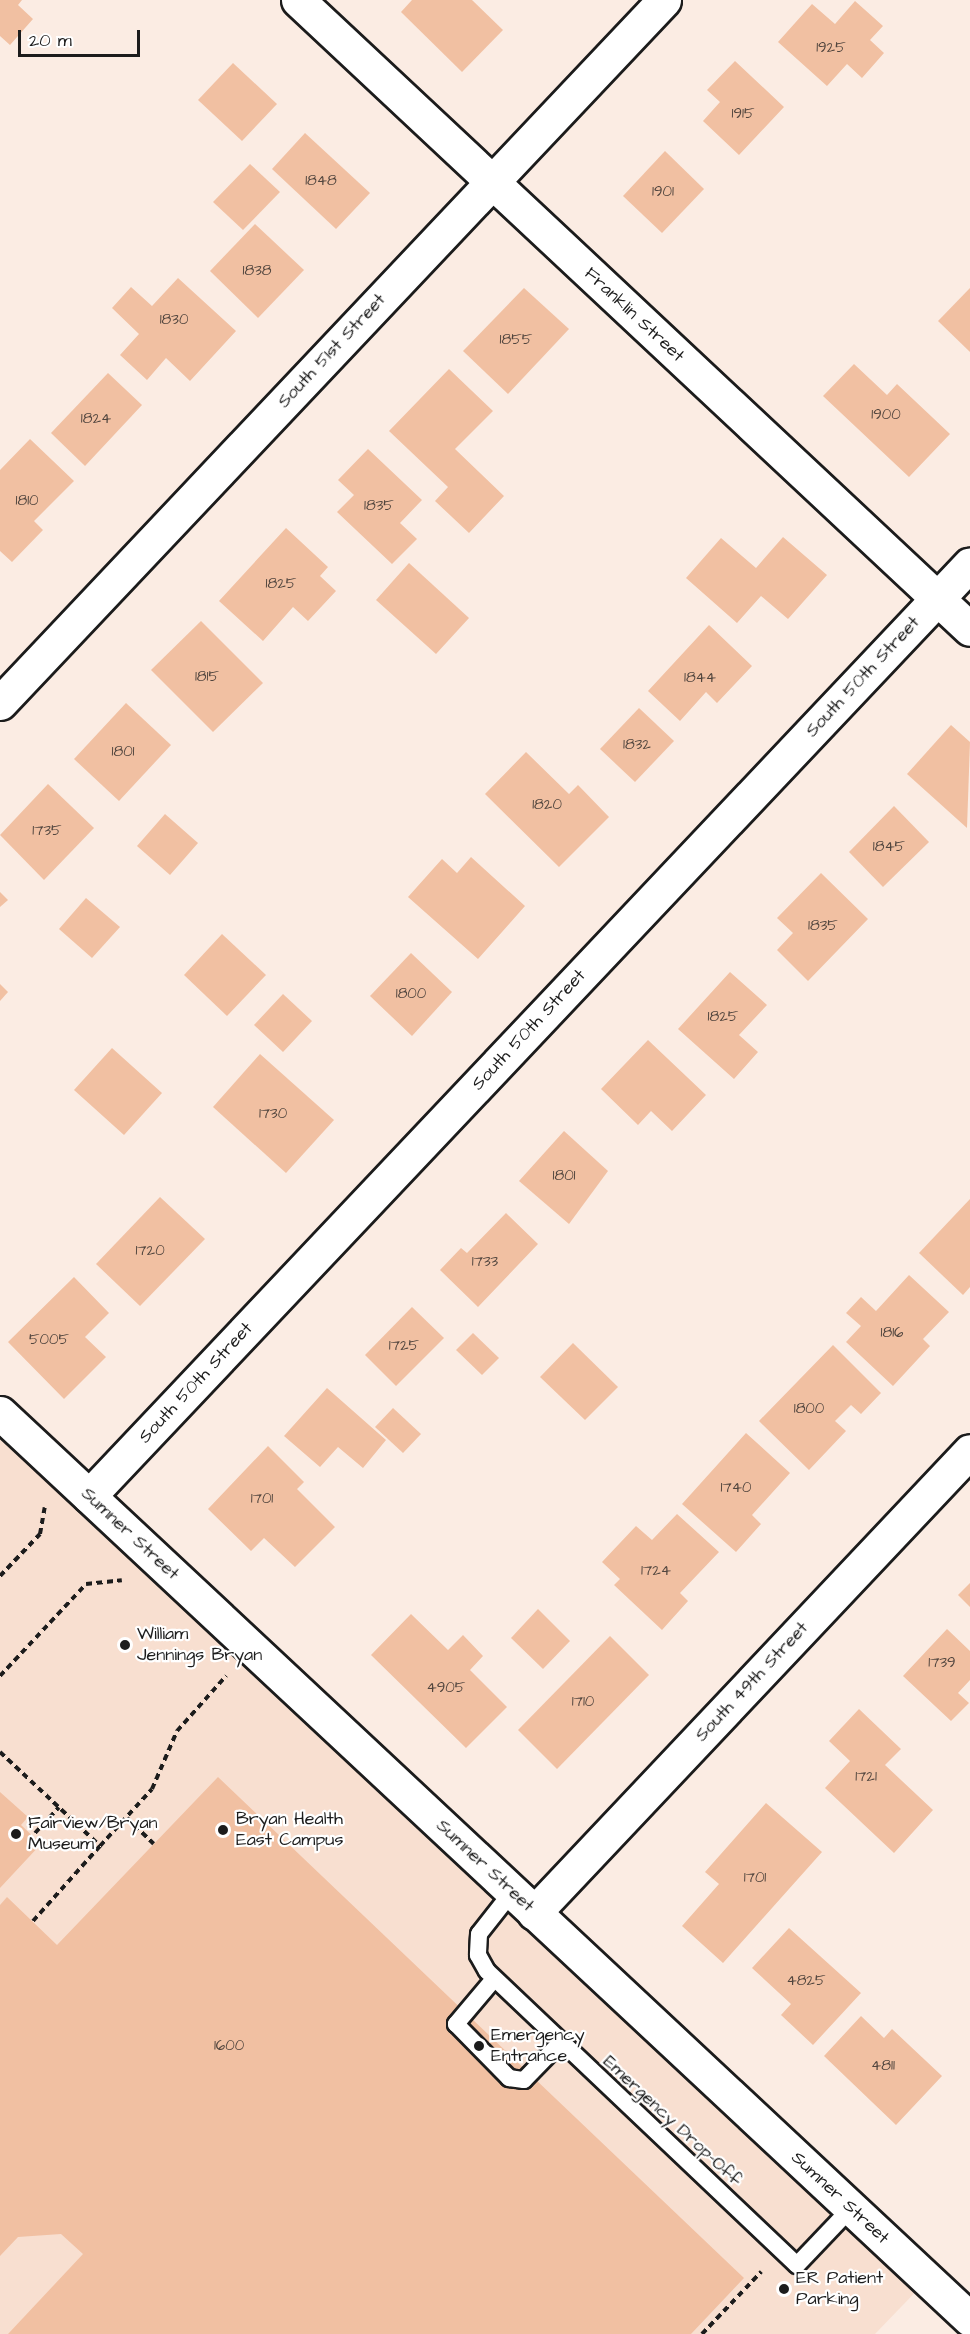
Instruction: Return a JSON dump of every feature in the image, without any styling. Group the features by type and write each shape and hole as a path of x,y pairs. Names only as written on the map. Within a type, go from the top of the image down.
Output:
{"street":[{"name":"Franklin Street","path":"298,0 970,629"},
{"name":"South 51st Street","path":"0,703 664,0"},
{"name":"South 50th Street","path":"89,1496 970,564"},
{"name":"Sumner Street","path":"0,1413 970,2319"},
{"name":"South 49th Street","path":"523,1902 970,1451"}],"lane":[{"name":"Emergency Drop-Off","path":"523,1902 479,1934 478,1955 494,1979 797,2265 851,2208"},
{"path":"494,1979 456,2024 509,2078 524,2080 561,2043"}],"path":[{"path":"0,1576 40,1534 45,1507"},
{"path":"0,1676 86,1584 122,1580"},
{"path":"33,1921 159,1779 177,1731 226,1676"},
{"path":"0,1752 100,1845"},
{"path":"35,1833 59,1807"},
{"path":"126,1817 154,1844"},
{"path":"702,2334 761,2272 752,2264"}],"shaded area":[{"name":"Bryan Health East Campus","path":"0,1413 928,2279 875,2334 0,2334"}],"building":[{"path":"0,0 22,0 18,5 33,19 10,45 0,36"},
{"path":"412,0 472,0 503,30 462,72 401,12"},
{"path":"855,1 883,26 870,40 884,53 862,78 847,64 827,86 778,42 812,4 835,24"},
{"path":"735,61 784,107 739,155 703,121 720,102 707,90"},
{"path":"233,63 277,104 242,141 198,100"},
{"path":"305,133 370,193 336,229 272,169"},
{"path":"665,151 704,189 662,233 623,196"},
{"path":"250,164 280,192 243,230 213,202"},
{"path":"255,224 304,270 258,318 210,271"},
{"path":"178,278 236,331 190,381 166,358 147,380 120,355 139,334 112,308 131,287 152,306"},
{"path":"524,288 569,329 508,394 463,351"},
{"path":"970,288 970,352 938,321"},
{"path":"854,364 887,395 897,384 950,434 909,477 823,396"},
{"path":"449,369 493,411 455,449 504,496 469,533 435,501 448,487 389,431"},
{"path":"108,373 142,405 85,466 51,433"},
{"path":"30,439 74,481 34,521 43,530 12,562 0,551 0,470"},
{"path":"368,449 422,500 400,523 417,539 392,564 337,512 354,495 338,480"},
{"path":"286,528 328,567 320,576 336,591 308,621 293,607 263,641 219,601"},
{"path":"783,537 827,575 788,619 761,596 737,623 686,578 721,538 756,568"},
{"path":"409,563 469,618 436,654 376,600"},
{"path":"201,621 263,683 213,732 151,670"},
{"path":"709,625 752,666 717,703 706,692 680,721 648,691"},
{"path":"126,703 171,745 119,801 74,759"},
{"path":"639,708 674,741 635,782 600,749"},
{"path":"951,725 970,742 967,828 907,774"},
{"path":"526,752 569,794 578,785 609,817 559,867 485,794"},
{"path":"48,784 94,828 44,880 0,835"},
{"path":"894,806 929,842 883,887 849,852"},
{"path":"165,814 198,843 170,875 137,846"},
{"path":"471,857 525,906 478,959 408,897 442,859 457,873"},
{"path":"821,873 868,919 808,981 777,950 793,933 777,918"},
{"path":"0,892 8,900 0,907"},
{"path":"86,898 120,927 92,958 59,929"},
{"path":"222,934 266,975 227,1016 184,975"},
{"path":"411,953 452,992 412,1036 370,996"},
{"path":"730,972 767,1005 739,1035 758,1052 734,1079 678,1029"},
{"path":"0,984 8,992 0,1001"},
{"path":"283,994 312,1021 283,1052 254,1025"},
{"path":"648,1040 706,1095 672,1131 651,1111 638,1125 601,1089"},
{"path":"112,1048 162,1093 124,1135 74,1090"},
{"path":"260,1054 334,1120 286,1173 213,1107"},
{"path":"564,1131 608,1171 569,1224 519,1181"},
{"path":"160,1197 205,1239 140,1306 96,1264"},
{"path":"970,1199 970,1287 963,1295 919,1253"},
{"path":"506,1213 538,1244 478,1307 440,1270 461,1248 467,1253"},
{"path":"909,1275 949,1312 923,1339 930,1346 893,1386 846,1342 861,1326 846,1313 861,1297 876,1311"},
{"path":"74,1277 109,1313 85,1337 106,1357 64,1399 8,1342"},
{"path":"412,1307 444,1338 396,1386 365,1355"},
{"path":"473,1333 499,1358 482,1375 456,1350"},
{"path":"573,1343 618,1387 585,1420 540,1377"},
{"path":"833,1345 881,1393 861,1414 851,1405 835,1421 846,1431 809,1470 759,1421"},
{"path":"327,1388 386,1440 363,1468 338,1447 320,1467 284,1436"},
{"path":"393,1408 421,1434 403,1453 375,1427"},
{"path":"746,1433 790,1473 752,1515 761,1524 736,1552 682,1504"},
{"path":"268,1446 304,1482 297,1489 335,1527 295,1567 264,1538 251,1551 208,1509"},
{"path":"677,1514 719,1552 680,1593 688,1601 662,1630 614,1585 620,1579 602,1562 636,1526 652,1540"},
{"path":"970,1583 970,1607 958,1595"},
{"path":"538,1609 570,1641 543,1669 511,1638"},
{"path":"411,1614 448,1650 463,1635 483,1656 470,1670 507,1707 466,1748 371,1655"},
{"path":"947,1629 970,1651 970,1680 958,1693 969,1703 951,1721 903,1676"},
{"path":"610,1636 649,1675 557,1769 518,1730"},
{"path":"859,1709 901,1749 885,1765 933,1810 894,1853 825,1788 850,1761 829,1741"},
{"path":"218,1777 744,2278 691,2334 8,2334 83,2254 61,2234 18,2237 0,2256 0,1905 7,1897 57,1945"},
{"name":"Fairview/Bryan Museum","path":"0,1792 28,1817 21,1825 41,1844 0,1888"},
{"path":"766,1803 822,1852 723,1963 682,1926 719,1884 705,1872"},
{"path":"789,1928 861,1993 813,2045 781,2015 791,2004 752,1968"},
{"path":"861,2016 884,2038 892,2029 942,2076 896,2125 824,2056"}],"place":[{"name":"William Jennings Bryan","path":"125,1645"},
{"name":"Bryan Health East Campus","path":"223,1830"},
{"name":"Fairview/Bryan Museum","path":"16,1834"},
{"name":"Emergency Entrance","path":"479,2046"},
{"name":"ER Patient Parking","path":"784,2289"}]}
